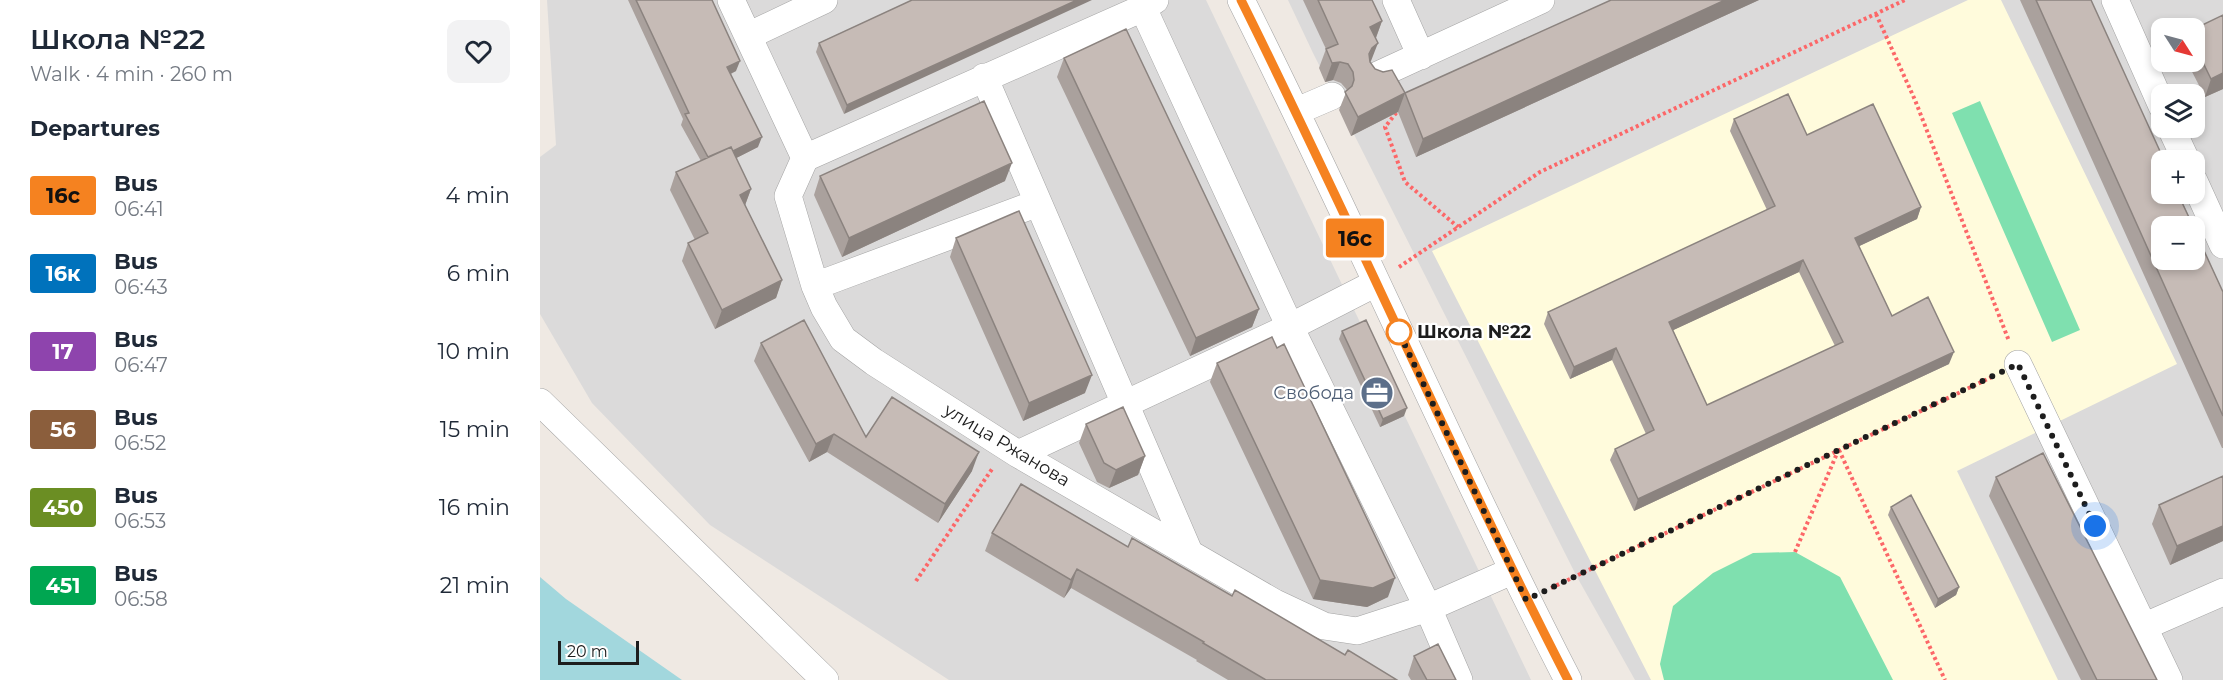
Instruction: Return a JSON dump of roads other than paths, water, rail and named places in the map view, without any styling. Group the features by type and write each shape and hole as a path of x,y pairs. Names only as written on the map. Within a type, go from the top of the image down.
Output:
{"street":[{"path":"731,0 805,158 1149,4 1290,327 1428,608 1459,680"},
{"path":"748,36 824,0"},
{"path":"1241,0 1297,111 1512,571 1568,680"},
{"path":"1396,0 1421,56"},
{"path":"1378,75 1541,0"},
{"path":"2115,0 2152,84"},
{"path":"984,77 1189,552"},
{"path":"1297,111 1332,96"},
{"name":"улица Ржанова","path":"805,158 788,196 824,307 843,339 1007,459 1189,552 1275,603 1324,626 1357,632 1428,608 1512,571"},
{"path":"816,286 1038,202"},
{"path":"2204,204 2223,245"},
{"path":"1007,459 1290,327 1376,283"},
{"path":"2018,364 2169,680"},
{"path":"540,402 825,680"},
{"path":"2143,627 2223,592"}],"water":[{"path":"540,577 566,599 682,680 540,680"}],"place":[{"name":"Школа №22","path":"1399,332"},
{"name":"Свобода","path":"1377,393"}]}
